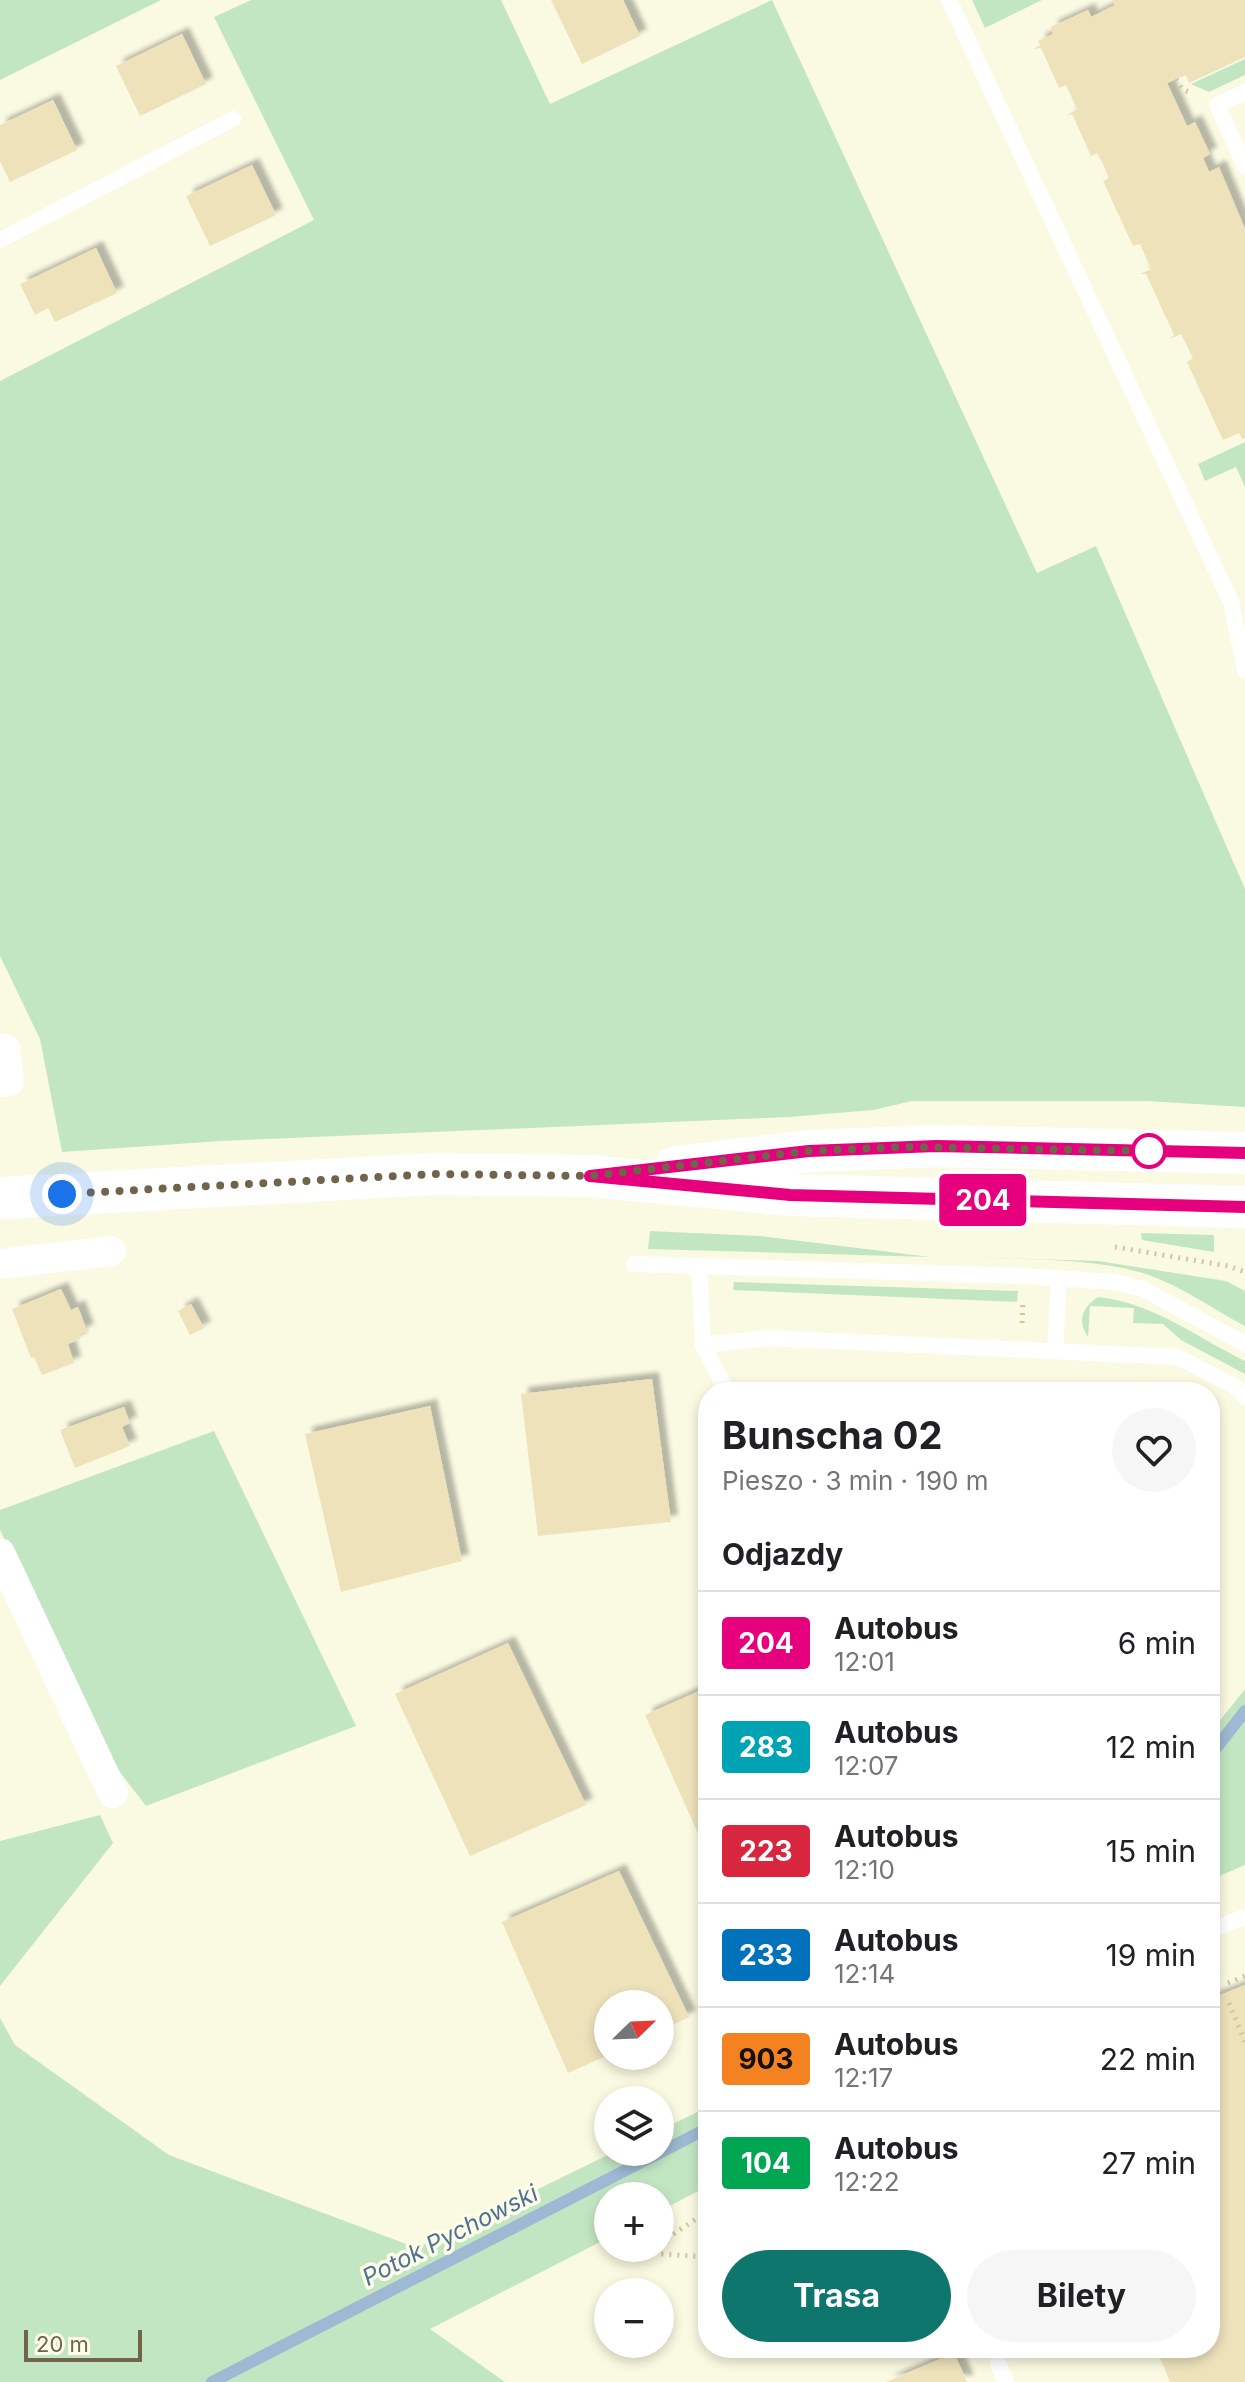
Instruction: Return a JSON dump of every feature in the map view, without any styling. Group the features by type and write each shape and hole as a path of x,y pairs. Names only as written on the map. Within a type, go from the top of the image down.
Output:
{"main road":[{"path":"590,1176 809,1151 936,1146 1245,1153"},
{"path":"0,1198 435,1174 590,1176 790,1195 1245,1207"}],"street":[{"path":"0,1082 9,1081 5,1049"},
{"path":"0,1264 111,1251"},
{"path":"0,1553 113,1793"}],"lane":[{"path":"949,0 1231,602 1245,670"},
{"path":"1245,92 1217,105 1245,166"},
{"path":"0,240 233,119"},
{"path":"634,1264 1114,1282 1143,1289 1245,1344"},
{"path":"699,1266 703,1345 722,1382"},
{"path":"1055,1351 1059,1278"},
{"path":"703,1345 767,1338 1178,1357 1234,1386 1245,1397"},
{"path":"1220,1927 1245,1917"},
{"path":"998,2363 1006,2382"}],"path":[{"path":"1228,1266 1245,1272"},
{"path":"1228,1983 1245,1976"},
{"path":"1229,2003 1245,2042"},
{"path":"674,2234 698,2217"},
{"path":"674,2255 698,2256"}],"green space":[{"path":"0,0 161,0 0,80"},
{"path":"251,0 501,0 550,104 772,0 1037,573 1096,546 1245,889 1245,1107 1146,1101 912,1101 873,1110 790,1117 221,1141 62,1152 40,1039 0,956 0,381 314,220 214,17"},
{"path":"972,0 1042,0 985,28"},
{"path":"1245,59 1245,75 1209,92 1191,84"},
{"path":"1245,442 1245,487 1236,467 1205,481 1198,464"},
{"path":"650,1231 759,1236 931,1257 648,1249"},
{"path":"1141,1233 1214,1235 1214,1252 1142,1240"},
{"path":"1032,1259 1098,1261 1226,1281 1245,1291 1245,1326 1172,1285 1146,1274 1103,1265"},
{"path":"734,1282 1018,1291 1017,1302 733,1290"},
{"path":"1098,1297 1138,1306 1174,1322 1245,1361 1245,1374 1181,1340 1163,1324 1133,1323 1134,1308 1090,1306 1088,1337 1083,1315 1088,1306"},
{"path":"214,1431 356,1726 146,1806 109,1758 0,1530 0,1510"},
{"path":"1245,1689 1245,1865 1220,1876 1220,1720"},
{"path":"100,1815 113,1843 0,1986 0,1841"},
{"path":"0,2018 15,2045 169,2155 417,2248 594,2162 594,2166 674,2166 674,2123 698,2112 698,2191 674,2204 674,2182 594,2182 594,2245 430,2329 505,2382 0,2382"}],"building":[{"path":"551,0 623,0 640,36 582,64"},
{"path":"1113,0 1245,0 1245,57 1189,83 1186,75 1167,83 1187,126 1195,122 1210,154 1203,158 1209,172 1219,167 1245,229 1245,438 1242,439 1239,433 1223,440 1187,362 1193,358 1181,334 1169,339 1174,335 1146,274 1140,274 1151,269 1140,244 1133,246 1103,181 1109,178 1103,164 1097,153 1091,156 1072,114 1066,116 1077,109 1066,85 1059,88 1041,48 1034,49 1040,45 1038,41 1053,34 1051,27 1088,10 1091,17 1115,5"},
{"path":"182,34 206,84 140,116 116,66"},
{"path":"53,100 77,150 10,182 0,161 0,125"},
{"path":"252,165 276,215 210,246 186,196"},
{"path":"96,248 117,293 55,322 48,308 35,315 20,284"},
{"path":"61,1289 71,1310 78,1307 87,1331 79,1334 80,1339 68,1344 74,1363 42,1375 34,1357 31,1358 12,1309"},
{"path":"191,1304 204,1328 190,1335 178,1311"},
{"path":"652,1379 671,1522 538,1536 521,1394"},
{"path":"430,1406 462,1561 341,1592 305,1434"},
{"path":"124,1407 130,1423 122,1427 130,1446 75,1468 60,1430"},
{"path":"508,1643 586,1805 470,1856 395,1694"},
{"path":"698,1691 698,1834 645,1715"},
{"path":"619,1871 689,2017 674,2024 674,1990 594,1990 594,2061 568,2073 502,1922"},
{"path":"1245,1985 1245,2382 1170,2382 1160,2358 1220,2358 1220,1995"},
{"path":"942,2358 956,2358 967,2382 886,2382"}],"waterway":[{"name":"Potok Pychowski","path":"1220,1743 1245,1711"},
{"name":"Potok Pychowski","path":"212,2382 698,2133"}],"bus line":[{"name":"204","path":"1245,1153 936,1146 809,1151 590,1176 790,1195 1245,1207"}],"route":[{"path":"62,1194 435,1174 590,1176 809,1151 904,1147 1149,1151"}]}
